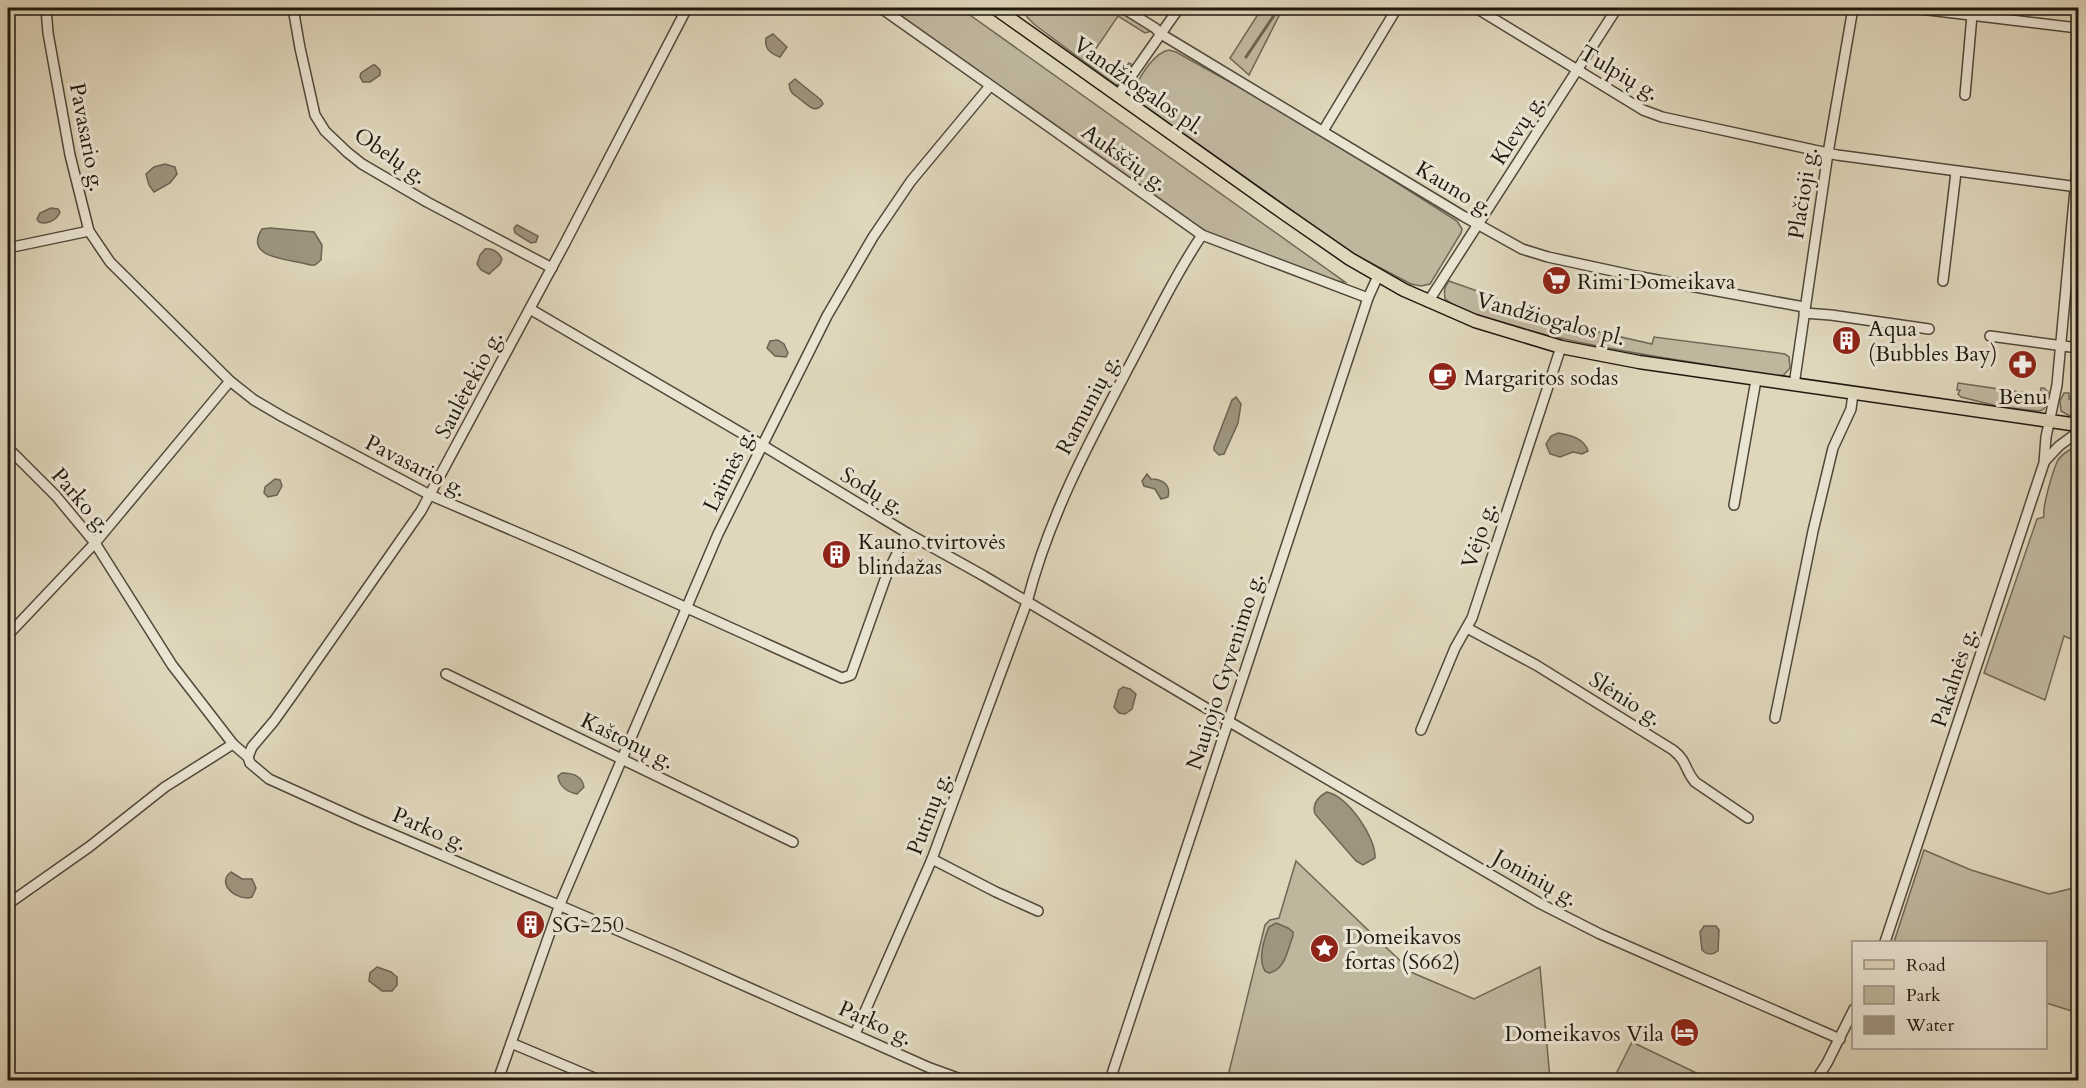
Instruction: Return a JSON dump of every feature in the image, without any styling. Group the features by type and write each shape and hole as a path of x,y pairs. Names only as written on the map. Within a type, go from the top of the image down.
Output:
{"main road":[{"name":"Vandžiogalos pl.","path":"995,8 1285,214 1378,276 1428,302 1475,321 1561,347 1639,362 2079,425"}],"street":[{"path":"8,10 24,8"},
{"name":"Pavasario g.","path":"46,8 48,33 70,155 89,231 110,262 230,381 254,400 430,495 839,677 846,678 851,675 888,574 907,533"},
{"name":"Obelų g.","path":"293,8 313,109 318,121 333,138 362,164 427,202 552,268"},
{"name":"Saulėtekio g.","path":"248,757 252,747 274,721 374,580 430,495 552,268 687,8"},
{"name":"Aukščių g.","path":"881,8 1202,234 1368,298"},
{"name":"Kauno g.","path":"1123,8 1161,34 1521,249 1645,278 1804,310 1929,329"},
{"path":"1118,95 1179,8"},
{"path":"1323,131 1397,8"},
{"name":"Tulpių g.","path":"1476,8 1643,111 1662,117 1828,153 2077,187"},
{"name":"Klevų g.","path":"1428,302 1617,8"},
{"name":"Plačioji g.","path":"1794,385 1828,153 1853,8"},
{"path":"1912,8 2079,28"},
{"path":"1965,95 1972,15"},
{"name":"Laimės g.","path":"498,1080 560,904 687,608 704,563 762,445 827,316 873,237 911,181 990,86"},
{"name":"Pakalnės g.","path":"1885,941 2044,463 2057,385 2079,157"},
{"path":"1943,281 1956,172"},
{"path":"8,248 89,231"},
{"name":"Ramunių g.","path":"1027,602 1042,552 1074,472 1168,291 1202,234"},
{"name":"Naujojo Gyvenimo g.","path":"1110,1080 1368,298 1378,276"},
{"name":"Sodų g.","path":"530,309 1228,721"},
{"path":"1990,336 2079,348"},
{"name":"Vėjo g.","path":"1421,730 1455,648 1467,628 1479,598 1561,347"},
{"path":"1734,505 1756,380"},
{"path":"8,635 95,543 230,381"},
{"path":"1775,718 1813,531 1833,448 1851,409 1853,394"},
{"path":"2044,463 2059,446 2079,432"},
{"name":"Parko g.","path":"10,450 56,496 95,543 158,644 233,744 248,757 250,763 275,782 963,1080"},
{"name":"Putinų g.","path":"855,1034 932,859 1027,602"},
{"name":"Slėnio g.","path":"1467,628 1536,665 1672,750 1684,760 1690,777 1695,782 1748,818"},
{"name":"Kaštonų g.","path":"446,674 793,842"},
{"name":"Joninių g.","path":"1228,721 1541,904 1600,934 1840,1038"},
{"path":"8,904 89,847 165,787 233,744"},
{"path":"932,859 1038,911"},
{"path":"1816,1080 1852,1013"},
{"path":"511,1043 580,1077 599,1080"}],"green space":[{"path":"881,8 960,8 1345,282 1316,279 1202,235"},
{"path":"1024,8 1123,8 1152,31 1145,33 1118,16 1093,53 1122,73 1129,63 1131,64 1126,76 1116,85 1035,25 1027,17"},
{"path":"1262,8 1287,8 1279,16 1249,75 1230,58"},
{"path":"1169,50 1298,120 1457,221 1462,229 1461,233 1430,284 1421,286 1411,284 1354,254 1136,100 1133,90 1144,72 1153,60"},
{"path":"1449,281 1497,298 1496,304 1525,315 1652,344 1654,337 1785,354 1789,357 1790,368 1783,376 1777,376 1614,349 1517,327 1461,309 1445,299 1445,289"},
{"path":"1958,383 2040,395 2041,388 2044,388 2049,393 2048,401 2045,408 2040,411 2001,407 1961,397 1958,394 1960,390 1957,390"},
{"path":"2064,393 2069,393 2069,399 2078,400 2078,417 2061,411 2060,401"},
{"path":"2073,448 2078,449 2078,642 2064,636 2045,700 1984,673 2037,519 2044,517 2046,497 2056,465 2061,456"},
{"path":"1924,850 1971,870 2049,894 2078,887 2078,1013 2047,1003 2047,941 1894,941"},
{"name":"Domeikavos fortas (S662)","path":"1296,861 1413,973 1474,999 1540,967 1550,1079 1555,1080 1227,1080 1265,925 1270,920 1279,918"},
{"path":"1632,1042 1711,1080 1613,1080"}],"water":[{"path":"773,34 787,47 780,57 771,52 766,45 766,38"},
{"path":"373,65 380,70 380,75 370,82 363,82 360,77 361,73"},
{"path":"795,79 821,100 823,104 820,107 812,108 793,94 789,84"},
{"path":"165,164 175,167 177,174 170,183 154,192 146,174 154,167"},
{"path":"51,208 58,209 60,212 57,217 48,222 39,222 37,219 40,213"},
{"path":"517,225 538,236 536,242 531,243 515,233 514,228"},
{"path":"262,229 314,232 322,245 321,260 315,265 310,265 264,252 259,247 258,239"},
{"path":"485,249 495,251 502,259 489,274 481,270 477,264"},
{"path":"778,340 784,344 788,353 786,357 775,356 767,348 770,341"},
{"path":"1236,397 1241,404 1238,423 1224,454 1219,455 1214,447 1232,400"},
{"path":"1558,433 1580,440 1588,451 1582,454 1573,452 1560,457 1550,454 1546,444 1551,436"},
{"path":"1147,474 1151,479 1159,480 1167,486 1168,497 1161,499 1155,489 1144,486 1142,481"},
{"path":"275,479 280,480 282,486 277,495 268,497 264,493 265,487"},
{"path":"1123,687 1136,694 1132,709 1125,714 1119,713 1114,707 1119,690"},
{"path":"562,773 576,776 584,787 577,794 570,792 562,786 559,780 558,776"},
{"path":"1327,792 1344,801 1359,819 1371,840 1375,858 1363,865 1356,861 1315,814 1316,801"},
{"path":"231,872 242,879 252,879 256,888 252,897 241,897 230,891 226,882"},
{"path":"1276,923 1288,928 1293,932 1293,936 1279,968 1269,973 1263,966 1262,949 1269,927"},
{"path":"1704,926 1716,926 1719,930 1718,951 1714,953 1708,954 1702,950 1700,932"},
{"path":"377,967 397,977 397,985 392,991 382,991 369,981 370,973"}],"waterway":[{"path":"1246,57 1279,8"}],"place":[{"name":"Rimi Domeikava","path":"1556,281"},
{"name":"Aqua (Bubbles Bay)","path":"1847,341"},
{"name":"Benu","path":"2023,364"},
{"name":"Margaritos sodas","path":"1443,377"},
{"name":"Kauno tvirtovės blindažas","path":"837,554"},
{"name":"SG-250","path":"531,924"},
{"name":"Domeikavos fortas (S662)","path":"1324,949"},
{"name":"Domeikavos Vila","path":"1685,1033"}]}
